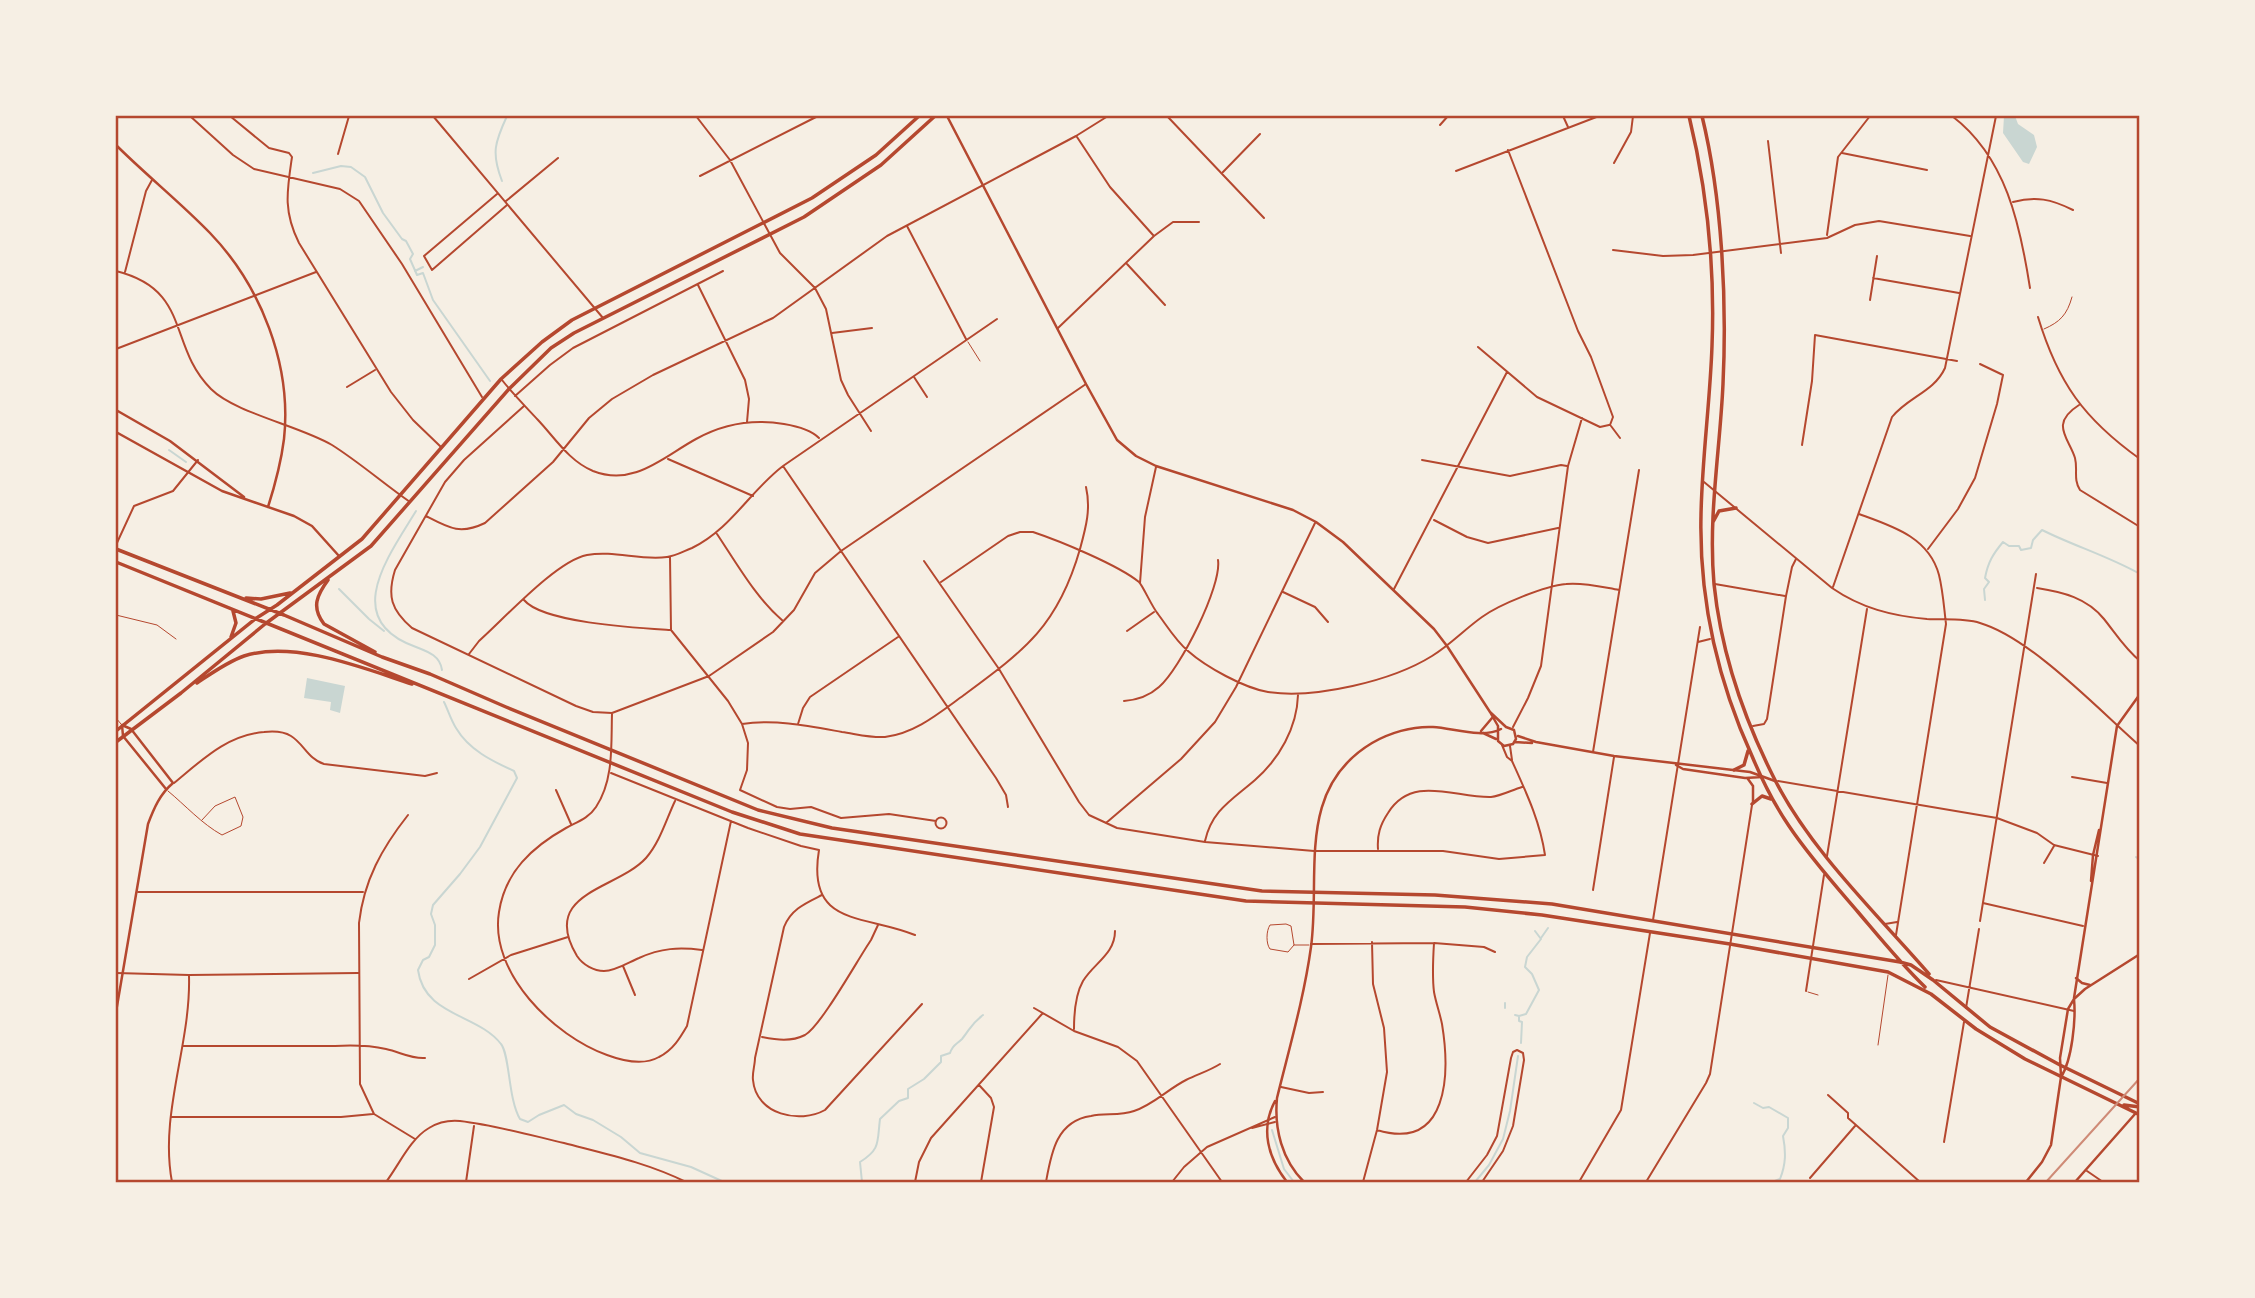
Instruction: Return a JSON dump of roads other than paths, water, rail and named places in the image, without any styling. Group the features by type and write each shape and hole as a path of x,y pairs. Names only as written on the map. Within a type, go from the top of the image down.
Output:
{"main road":[{"path":"116,731 230,638 362,539 501,379 555,332 812,198 876,155 919,116"},
{"path":"181,693 265,624 371,546 509,389 551,348 574,333 804,217 881,165 935,116"},
{"path":"1689,116 1700,167 1709,252 1712,344 1700,518 1703,584 1720,676 1748,749 1788,826 1824,873 1931,994 2007,1049 2106,1099 2138,1109"},
{"path":"1702,116 1711,158 1724,332 1723,384 1713,489 1714,584 1735,683 1775,781 1797,817 1933,980"},
{"path":"1712,528 1719,511 1736,508"},
{"path":"116,547 758,810 832,828 1226,887 1313,893 1435,895 1543,903 1900,962 1911,965 1933,980 1989,1026 2066,1069 2112,1090 2138,1109"},
{"path":"116,562 753,820 822,838 1234,900 1465,906 1542,915 1888,972 1931,994"},
{"path":"333,574 317,597 316,610 319,617 324,624 349,635 382,657"},
{"path":"236,596 261,599 292,592"},
{"path":"230,638 236,623 232,609"},
{"path":"116,742 181,693 228,663 254,654 276,651 307,654 437,691"},
{"path":"1734,771 1744,765 1748,749"},
{"path":"1752,804 1762,796 1773,800"},
{"path":"1542,915 1543,903"}],"street":[{"path":"190,116 233,155 254,169 340,189 359,201 402,264 478,393 485,400"},
{"path":"230,116 268,148 289,153 292,157 286,206 290,225 376,370 413,420 442,448"},
{"path":"338,154 349,116"},
{"path":"433,116 603,318"},
{"path":"696,116 730,160 780,253 815,288 826,309 841,380 871,431"},
{"path":"700,176 818,116"},
{"path":"947,116 1117,440 1136,456 1156,466 1267,500 1316,523 1343,542 1394,589 1447,646 1490,712 1506,727 1512,728 1517,736 1614,756 1750,772 1775,781 1837,793 1997,818 2037,833 2054,845 2098,856"},
{"path":"425,515 459,530 473,529 485,523 564,450 589,418 612,399 653,375 773,318 873,245 1076,136 1108,116"},
{"path":"1167,116 1264,218"},
{"path":"1440,125 1448,116"},
{"path":"1563,116 1568,127"},
{"path":"1456,171 1599,116"},
{"path":"1614,163 1631,132 1633,116"},
{"path":"1827,238 1835,166 1841,153 1870,116"},
{"path":"1952,116 1988,153 2000,172 2012,202 2030,288"},
{"path":"1832,588 1892,417 1908,401 1932,387 1942,375 1948,359 1996,116"},
{"path":"1223,172 1260,134"},
{"path":"1076,136 1110,187 1154,236"},
{"path":"1768,141 1781,253"},
{"path":"116,145 224,250 255,296 278,358 284,389 285,424 279,472 268,507"},
{"path":"1508,150 1578,331 1591,357 1613,417 1610,425"},
{"path":"1841,153 1927,170"},
{"path":"498,193 424,257 432,270 558,158"},
{"path":"125,273 146,191 153,179"},
{"path":"2012,202 2039,198 2054,201 2073,210"},
{"path":"1613,250 1662,256 1720,251 1827,238 1855,225 1879,220 1971,236"},
{"path":"1058,328 1154,236 1173,222 1199,222"},
{"path":"907,226 967,340"},
{"path":"1870,300 1877,256"},
{"path":"1126,263 1165,305"},
{"path":"116,271 139,278 155,288 170,306 193,365 213,391 229,402 332,446 411,502"},
{"path":"116,349 317,271"},
{"path":"514,396 573,348 723,271"},
{"path":"1873,278 1961,293"},
{"path":"698,284 745,380 749,400 747,422"},
{"path":"2038,317 2066,385 2079,405 2115,441 2140,459"},
{"path":"468,654 558,569 580,556 598,553 670,557 694,547 734,517 767,478 783,466 997,320"},
{"path":"832,333 872,328"},
{"path":"1802,445 1812,381 1815,335 1957,361"},
{"path":"1478,347 1537,397 1600,427 1610,425"},
{"path":"1927,550 1958,509 1975,478 1997,404 2003,375 1980,364"},
{"path":"347,387 376,370"},
{"path":"1394,589 1507,372"},
{"path":"914,377 927,397"},
{"path":"501,379 580,465 606,475 631,474 667,458 718,429 747,422 790,425 808,430 820,440"},
{"path":"524,407 459,465 445,482 395,570 391,583 393,605 398,616 412,628 576,706 593,712 612,713 709,676 773,632 794,610 815,573 841,551 1086,384"},
{"path":"2079,405 2069,414 2063,429 2065,441 2075,457 2076,483 2080,490 2140,527"},
{"path":"116,410 198,460 247,499"},
{"path":"1512,728 1541,666 1568,466 1582,418"},
{"path":"1610,425 1620,438"},
{"path":"116,432 222,491 294,516 312,526 340,556"},
{"path":"667,458 753,496"},
{"path":"116,547 134,506 173,491 198,460"},
{"path":"1422,460 1510,476 1561,465 1568,466"},
{"path":"783,466 1003,788 1008,807"},
{"path":"1140,583 1145,517 1156,466"},
{"path":"1593,752 1639,470"},
{"path":"1702,481 1832,588 1867,608 1925,619 1978,622 2024,646 2074,686 2140,746"},
{"path":"742,724 762,721 798,724 885,737 906,732 925,723 1031,643 1054,613 1069,584 1089,513 1086,487"},
{"path":"1858,514 1909,534 1927,550 1939,572 1946,620 1896,938"},
{"path":"1432,519 1467,537 1488,543 1559,528"},
{"path":"1105,824 1203,737 1226,707 1316,523"},
{"path":"940,583 1008,537 1020,532 1033,532 1116,568 1140,583 1155,611 1187,650 1239,682 1265,691 1298,694 1383,677 1429,658 1484,615 1552,586 1579,583 1619,590"},
{"path":"716,533 758,594 784,621"},
{"path":"670,557 671,630 709,676 742,724 748,743 750,757 740,790 777,807 811,807 841,818 890,814 936,821"},
{"path":"1751,726 1764,724 1767,719 1786,597 1792,567 1797,559"},
{"path":"1124,701 1136,700 1156,690 1187,650 1218,578 1218,560"},
{"path":"924,561 999,669 1079,802 1089,815 1117,828 1205,842 1314,851 1443,851 1499,859 1545,855 1542,835 1512,761 1510,746"},
{"path":"1980,921 2036,574"},
{"path":"1714,584 1786,597"},
{"path":"2035,587 2062,591 2087,604 2105,619 2118,639 2140,661"},
{"path":"1282,591 1315,607 1328,622"},
{"path":"524,600 537,610 574,620 671,630"},
{"path":"1806,991 1867,608"},
{"path":"1127,631 1155,611"},
{"path":"1653,921 1700,627"},
{"path":"798,724 810,697 899,636"},
{"path":"1698,642 1712,639"},
{"path":"1205,842 1208,827 1219,811 1256,779 1277,755 1292,726 1298,694"},
{"path":"2091,883 2098,856 2117,726 2140,694"},
{"path":"1490,712 1498,726 1497,739"},
{"path":"612,713 610,772 596,808 587,817 536,847 524,858 507,882 498,915 499,940 505,959 529,999 560,1029 601,1053 639,1062 660,1057 681,1037 687,1026 731,821"},
{"path":"1482,732 1492,718"},
{"path":"166,789 123,736 122,725 131,729 173,783"},
{"path":"1287,1182 1271,1153 1266,1126 1280,1087 1311,944 1314,851 1319,814 1326,792 1355,755 1382,738 1431,727 1482,732 1499,731 1506,727"},
{"path":"1482,732 1497,739 1512,761"},
{"path":"116,1012 148,824 154,808 166,789 229,740 245,734 286,733 310,756 324,764 425,776 437,773"},
{"path":"1502,745 1510,746 1517,736"},
{"path":"1515,742 1536,742"},
{"path":"1593,890 1614,756"},
{"path":"1676,764 1683,769 1745,778 1762,777"},
{"path":"610,772 731,821 801,846 819,849 817,883 822,895 839,913 915,934"},
{"path":"1646,1182 1710,1074 1752,804 1753,786 1750,780 1745,778"},
{"path":"2072,778 2108,783"},
{"path":"1378,851 1378,835 1391,807 1415,792 1434,789 1494,797 1523,786"},
{"path":"556,790 571,825"},
{"path":"676,800 659,839 646,858 623,875 578,900 571,910 569,937 578,957 587,966 605,971 665,949 681,947 702,950"},
{"path":"408,815 377,859 364,892 359,923 359,1044 360,1084 374,1114 415,1139"},
{"path":"2061,1077 2066,1069 2093,855 2096,836 2101,827"},
{"path":"2044,863 2054,845"},
{"path":"136,892 364,892"},
{"path":"822,895 796,908 787,918 753,1080 761,1100 784,1115 799,1118 817,1114 831,1104 922,1004"},
{"path":"1983,903 2084,926"},
{"path":"1884,924 1898,922"},
{"path":"760,1037 780,1041 793,1039 812,1030 878,924"},
{"path":"1966,1009 1979,929"},
{"path":"1074,1031 1074,1014 1081,983 1111,947 1115,931"},
{"path":"1579,1182 1621,1110 1650,932"},
{"path":"469,979 505,959 569,937"},
{"path":"1363,1182 1377,1130 1388,1057 1373,984 1372,942"},
{"path":"1311,944 1434,943 1484,947 1495,952"},
{"path":"1377,1130 1398,1134 1416,1132 1434,1118 1439,1107 1446,1071 1445,1050 1434,991 1434,943"},
{"path":"2027,1181 2051,1145 2068,1009 2074,999 2090,985 2140,954"},
{"path":"623,965 635,995"},
{"path":"116,973 359,973"},
{"path":"172,1182 167,1147 183,1046 189,975"},
{"path":"2076,978 2079,982 2090,985"},
{"path":"1933,980 2075,1011"},
{"path":"1034,1008 1074,1031 1130,1054 1222,1182"},
{"path":"915,1182 919,1162 931,1138 1043,1014"},
{"path":"1944,1142 1965,1021"},
{"path":"183,1046 359,1044 391,1050 416,1059 425,1058"},
{"path":"1466,1182 1487,1155 1497,1136 1511,1058 1517,1050 1523,1053 1524,1060 1513,1126 1503,1151 1482,1182"},
{"path":"1046,1182 1055,1142 1070,1124 1089,1116 1132,1112 1220,1064"},
{"path":"979,1084 992,1098 994,1107 981,1182"},
{"path":"1280,1087 1309,1093 1323,1092"},
{"path":"1828,1095 1848,1113 1848,1118 1920,1182"},
{"path":"1277,1098 1275,1122 1283,1152 1304,1182"},
{"path":"2075,1182 2138,1109"},
{"path":"171,1117 341,1118 374,1114"},
{"path":"1172,1182 1200,1152 1275,1117"},
{"path":"386,1182 415,1139 428,1128 460,1121 604,1153 686,1182"},
{"path":"1251,1129 1275,1122"},
{"path":"466,1182 474,1125"},
{"path":"1810,1178 1856,1125"},
{"path":"2087,1171 2103,1182"},
{"path":"1913,1182 1916,1179"}],"lane":[{"path":"2042,330 2056,324 2066,315 2072,297"},
{"path":"967,340 980,361"},
{"path":"116,615 157,625 176,639"},
{"path":"116,683 116,699"},
{"path":"116,718 122,725"},
{"path":"166,789 202,820 222,835 242,827 243,817 235,797 215,806 202,820"},
{"path":"1294,945 1292,926 1270,925 1267,937 1270,949 1288,952 1294,945 1311,944"},
{"path":"1878,1045 1888,972"},
{"path":"1806,991 1818,995"},
{"path":"1807,1182 1810,1178"}],"waterway":[{"path":"502,181 496,163 496,148 507,116"},
{"path":"313,173 341,166 351,167 365,177 383,213 413,254 410,259 417,275 423,273 433,300 490,381"},
{"path":"415,271 423,267"},
{"path":"169,450 186,462"},
{"path":"416,511 384,567 377,586 375,604 380,621 393,635 433,655 442,670"},
{"path":"1985,600 1984,589 1989,582 1985,578 1988,567 2003,542 2009,546 2019,546 2021,550 2031,548 2033,540 2042,530 2140,574"},
{"path":"339,589 384,631"},
{"path":"444,702 454,725 467,743 489,759 514,771 517,778 480,847 433,905 431,914 435,925 435,945 418,970 422,985 430,997 441,1006 479,1026 501,1044 513,1100 520,1119 528,1122 564,1105 621,1137 640,1153 691,1167 724,1182"},
{"path":"2136,857 2140,860"},
{"path":"1541,938 1548,928"},
{"path":"1519,1016 1526,1014 1539,990 1532,974 1525,967 1527,957 1541,939 1535,931"},
{"path":"1505,1003 1505,1008"},
{"path":"862,1182 860,1162 875,1149 880,1119 899,1101 908,1098 908,1089 924,1079 941,1062 941,1056 950,1053 983,1015"},
{"path":"1515,1015 1519,1016 1519,1021 1522,1022 1521,1043"},
{"path":"1475,1182 1489,1165 1503,1139 1518,1056"},
{"path":"1754,1103 1763,1108 1769,1107 1788,1118 1788,1128 1783,1136 1783,1168 1780,1179 1772,1182"},
{"path":"1272,1130 1284,1169 1294,1182"}],"railway":[{"path":"2046,1182 2140,1078"}]}
